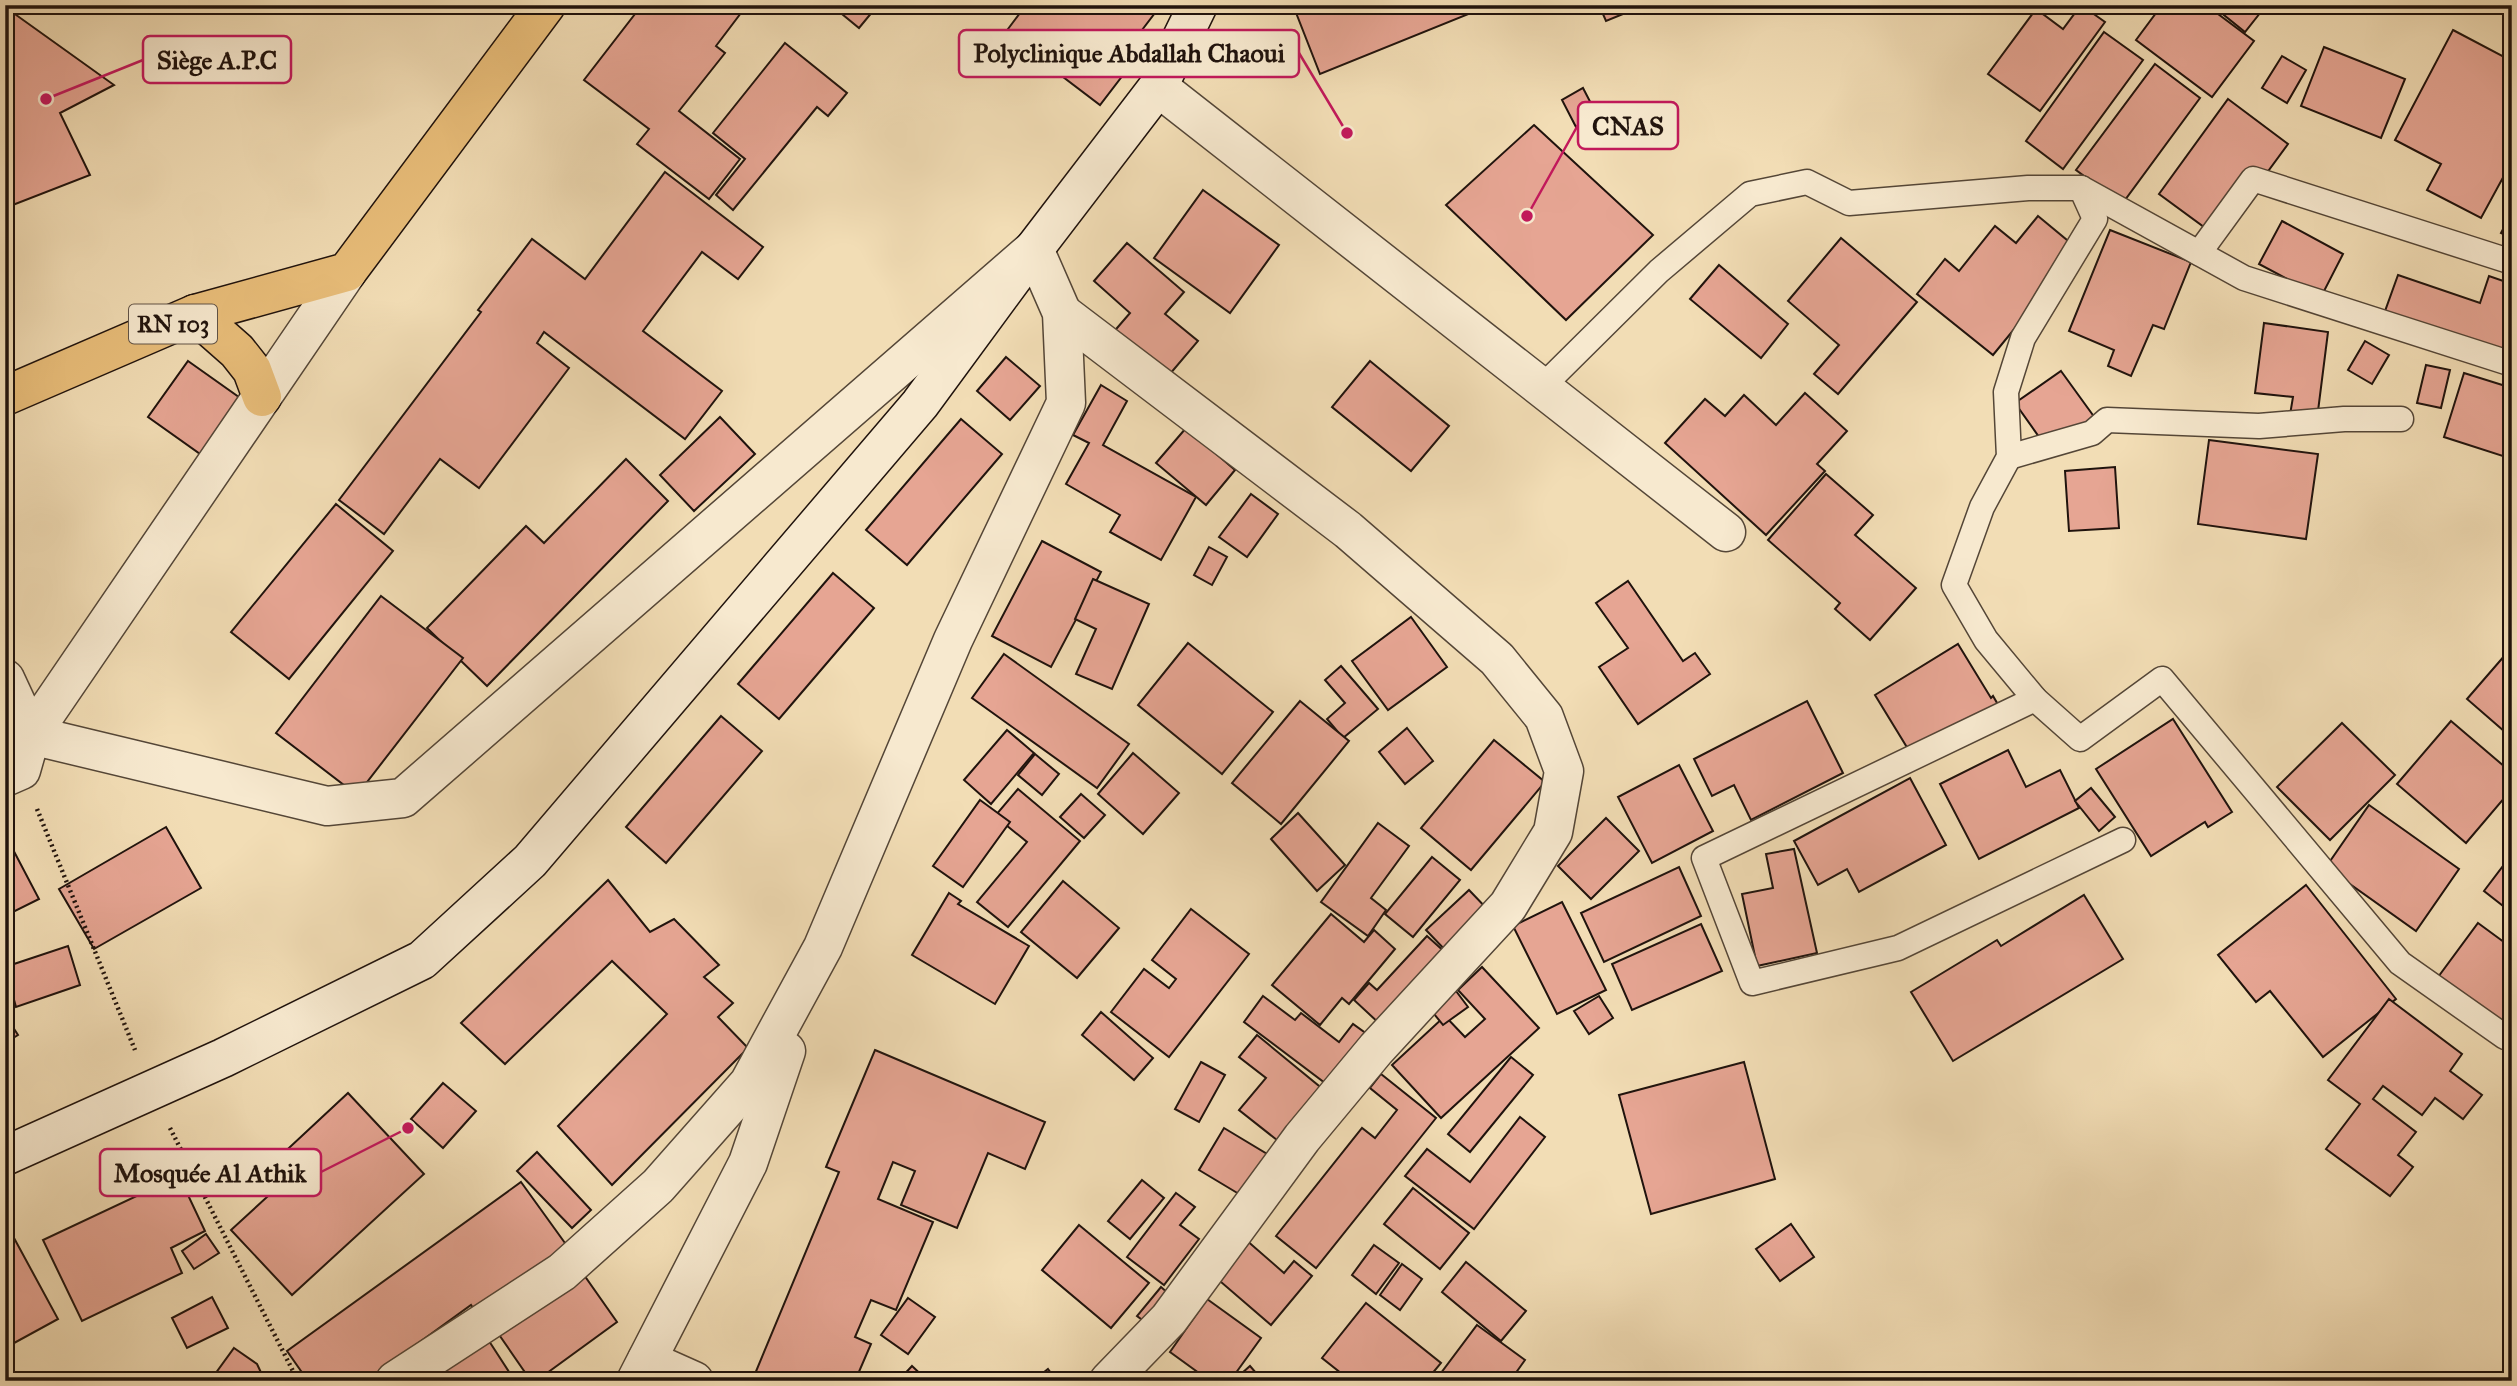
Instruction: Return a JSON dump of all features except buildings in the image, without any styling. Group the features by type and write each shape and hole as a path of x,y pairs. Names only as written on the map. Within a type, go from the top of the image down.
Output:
{"main road":[{"path":"347,272 547,5"},
{"name":"RN 103","path":"5,396 195,314 347,272"},
{"path":"195,314 237,351 252,370 262,397"}],"street":[{"path":"5,1156 223,1058 422,960 530,861 920,404 1158,87 1198,5"},
{"path":"1158,87 1726,532"},
{"path":"694,1381 642,1370 748,1163 823,947 953,640 1066,403 1062,313 1034,249"},
{"path":"19,760 327,806 403,798 1034,249"},
{"path":"19,760 347,272"},
{"path":"1062,313 1348,530 1497,659 1544,717 1564,771 1553,832 1508,906 1376,1049 1302,1138 1169,1319 1109,1381"},
{"path":"5,679 19,760"},
{"path":"395,1381 562,1272 658,1186 749,1083 823,947"}],"lane":[{"path":"2199,253 2253,179 2512,262"},
{"path":"1541,387 1659,271 1750,194 1807,182 1849,203 2028,188 2081,188 2244,278 2512,364"},
{"path":"2081,188 2095,219 2023,338 2006,392 2009,457 1982,508 1954,585 1986,640 2035,699 2080,739 2162,679 2400,964 2505,1037 2512,1030"},
{"path":"2009,457 2092,433 2107,420 2259,426 2344,419 2401,419"},
{"path":"2035,699 1704,858 1752,983 1898,948 2123,840"}],"place":[{"name":"Siège A.P.C","path":"46,99"},
{"name":"Polyclinique Abdallah Chaoui","path":"1347,133"},
{"name":"CNAS","path":"1527,216"},
{"name":"Mosquée Al Athik","path":"408,1128"}]}
